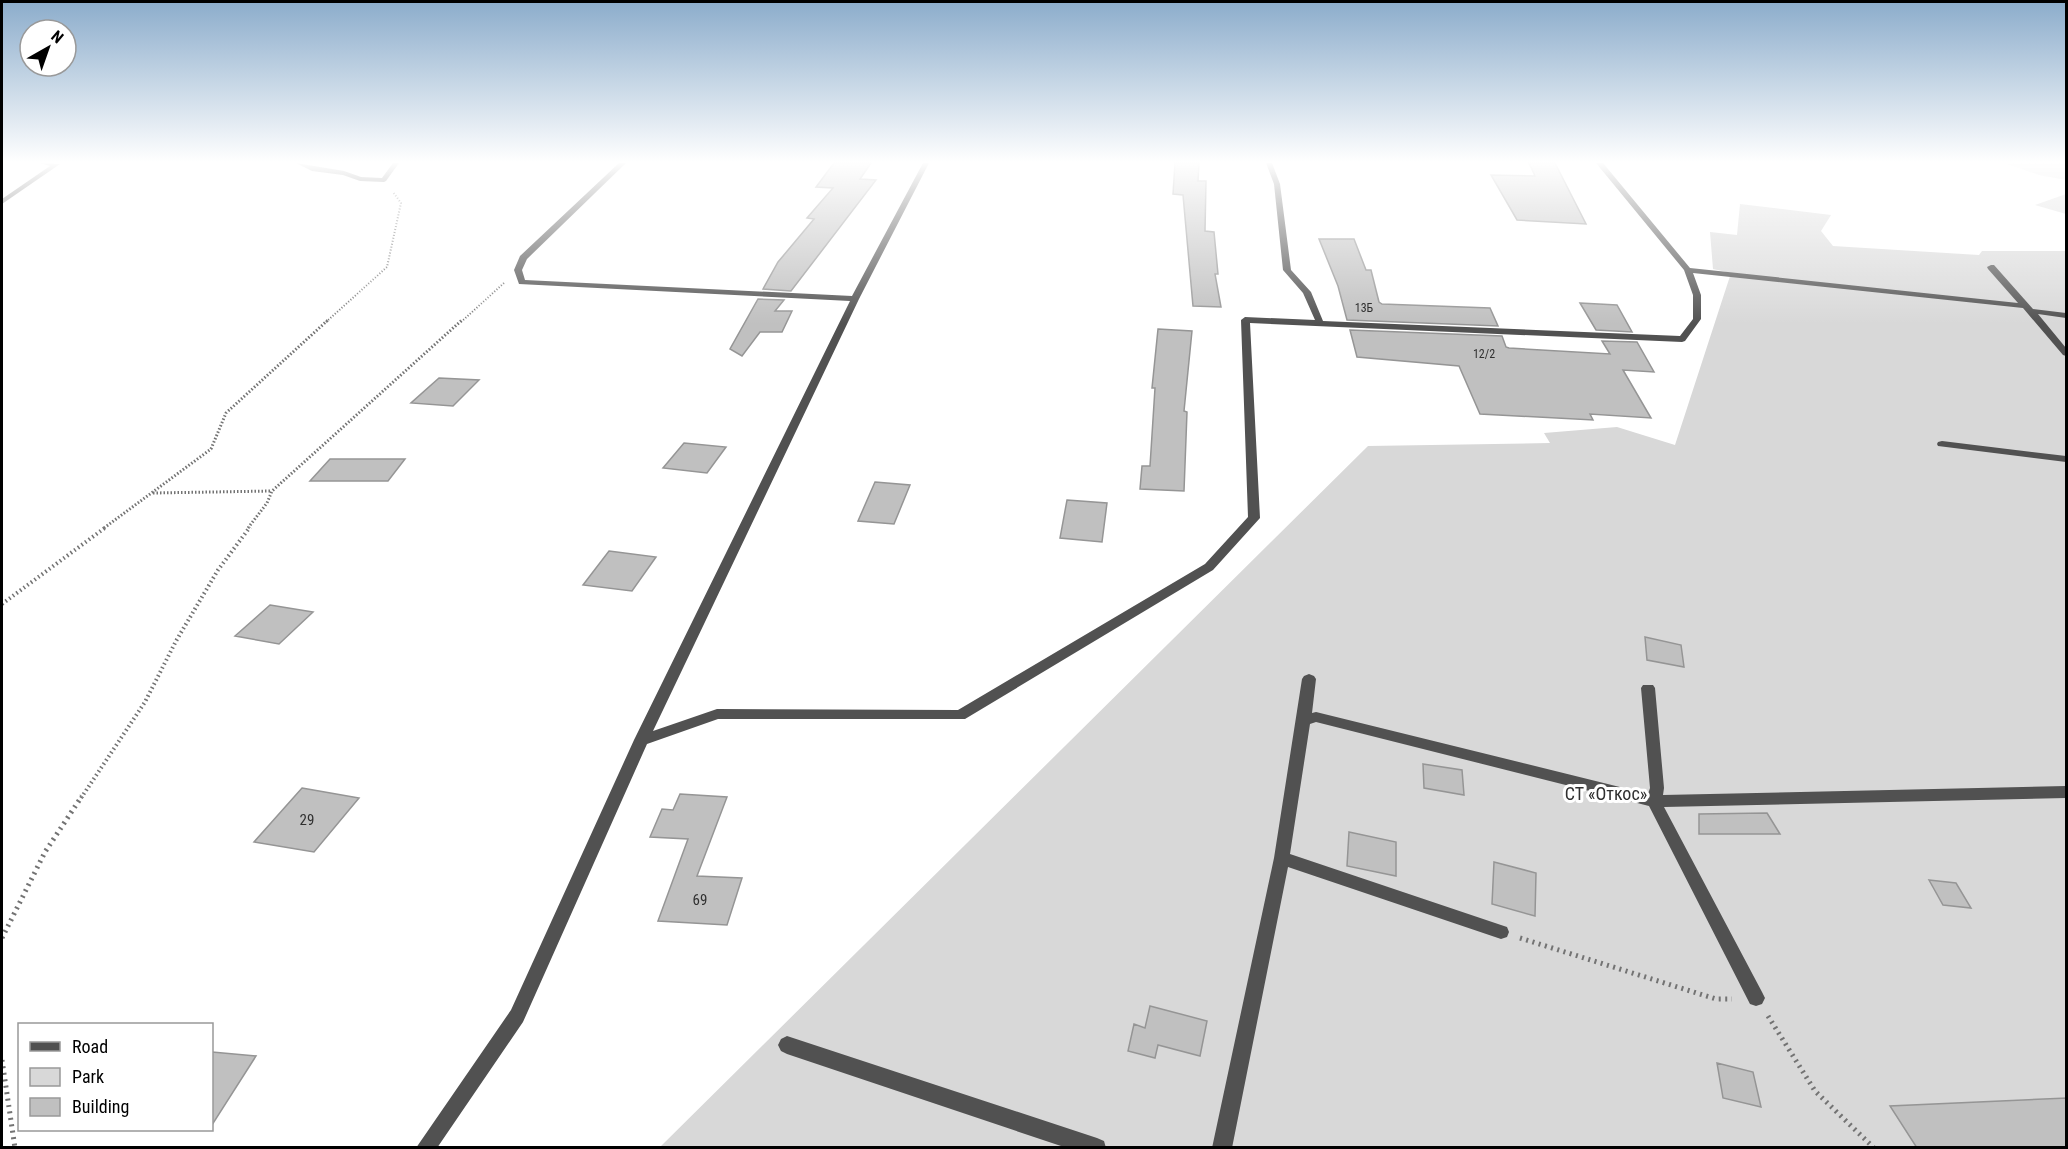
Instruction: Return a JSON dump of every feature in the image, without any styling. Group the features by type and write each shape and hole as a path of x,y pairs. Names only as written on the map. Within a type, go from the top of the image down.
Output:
{"street":[{"path":"567,217 524,258 518,270 522,282 855,298"},
{"path":"425,1148 517,1016 641,740 855,298 898,217"},
{"path":"1281,217 1287,270 1307,292 1320,323"},
{"path":"641,740 717,714 960,715 1209,567 1254,518 1245,320 1682,339 1697,319 1697,295 1688,270 1644,217"},
{"path":"1991,267 2067,353"},
{"path":"1688,270 2067,315"},
{"path":"1942,444 2067,459"},
{"path":"1222,1148 1282,858 1309,679"},
{"path":"1648,688 1657,788 1654,801 1756,998"},
{"path":"1304,721 1316,717 1654,801 2067,792"},
{"path":"1282,858 1501,932"},
{"path":"787,1045 1096,1148"}],"path":[{"path":"2,604 211,449 226,413 387,267 398,217"},
{"path":"2,938 45,852 145,702 176,641 218,570 267,503 272,491 518,270"},
{"path":"152,493 272,491"},
{"path":"1501,932 1716,999 1756,998 1815,1091 1874,1148"},
{"path":"2,1060 15,1148"}],"green space":[{"name":"СТ «Откос»","path":"1739,217 1830,217 1821,231 1833,246 1979,255 1982,251 2066,251 2066,1147 659,1148 1368,446 1550,443 1544,433 1617,427 1675,445 1731,273 1713,269 1710,232 1737,235"}],"building":[{"path":"848,217 791,291 763,289 778,262 814,219 807,218"},
{"path":"1185,217 1205,217 1205,231 1214,232 1218,274 1215,274 1221,307 1193,306"},
{"path":"1515,217 1582,217 1586,224 1517,220"},
{"path":"1319,239 1354,239 1366,270 1371,270 1379,302 1382,304 1490,308 1498,326 1347,320 1338,286"},
{"path":"758,299 784,300 775,311 792,311 782,332 760,332 742,356 730,349"},
{"path":"1580,303 1617,305 1632,332 1596,330"},
{"path":"1158,329 1192,331 1184,411 1187,412 1184,491 1140,489 1142,466 1150,466 1155,388 1152,388"},
{"path":"1350,330 1502,336 1506,347 1509,348 1610,354 1602,341 1637,342 1654,372 1623,370 1651,418 1590,414 1593,420 1480,414 1459,366 1357,357"},
{"path":"439,378 479,380 453,406 411,403"},
{"path":"684,443 726,447 707,473 663,468"},
{"path":"330,459 405,459 388,481 310,481"},
{"path":"875,482 910,485 894,524 858,521"},
{"path":"1067,500 1107,503 1102,542 1060,538"},
{"path":"609,551 656,557 632,591 583,585"},
{"path":"270,605 313,612 279,644 235,636"},
{"path":"1645,637 1681,645 1684,667 1647,660"},
{"path":"1423,764 1462,770 1464,795 1424,788"},
{"path":"302,788 359,798 314,852 254,842"},
{"path":"680,794 727,797 697,876 742,878 727,925 658,921 688,839 650,837 662,809 673,810"},
{"path":"1767,813 1780,834 1699,834 1699,814"},
{"path":"1349,832 1396,842 1396,876 1347,866"},
{"path":"1494,862 1536,873 1535,916 1492,904"},
{"path":"1929,880 1956,883 1971,908 1943,905"},
{"path":"1150,1006 1207,1021 1200,1056 1158,1045 1155,1058 1128,1051 1134,1024 1145,1028"},
{"path":"213,1052 256,1056 213,1123"},
{"path":"1717,1063 1753,1072 1761,1107 1723,1098"},
{"path":"2067,1098 2067,1148 1917,1148 1890,1106"}]}
